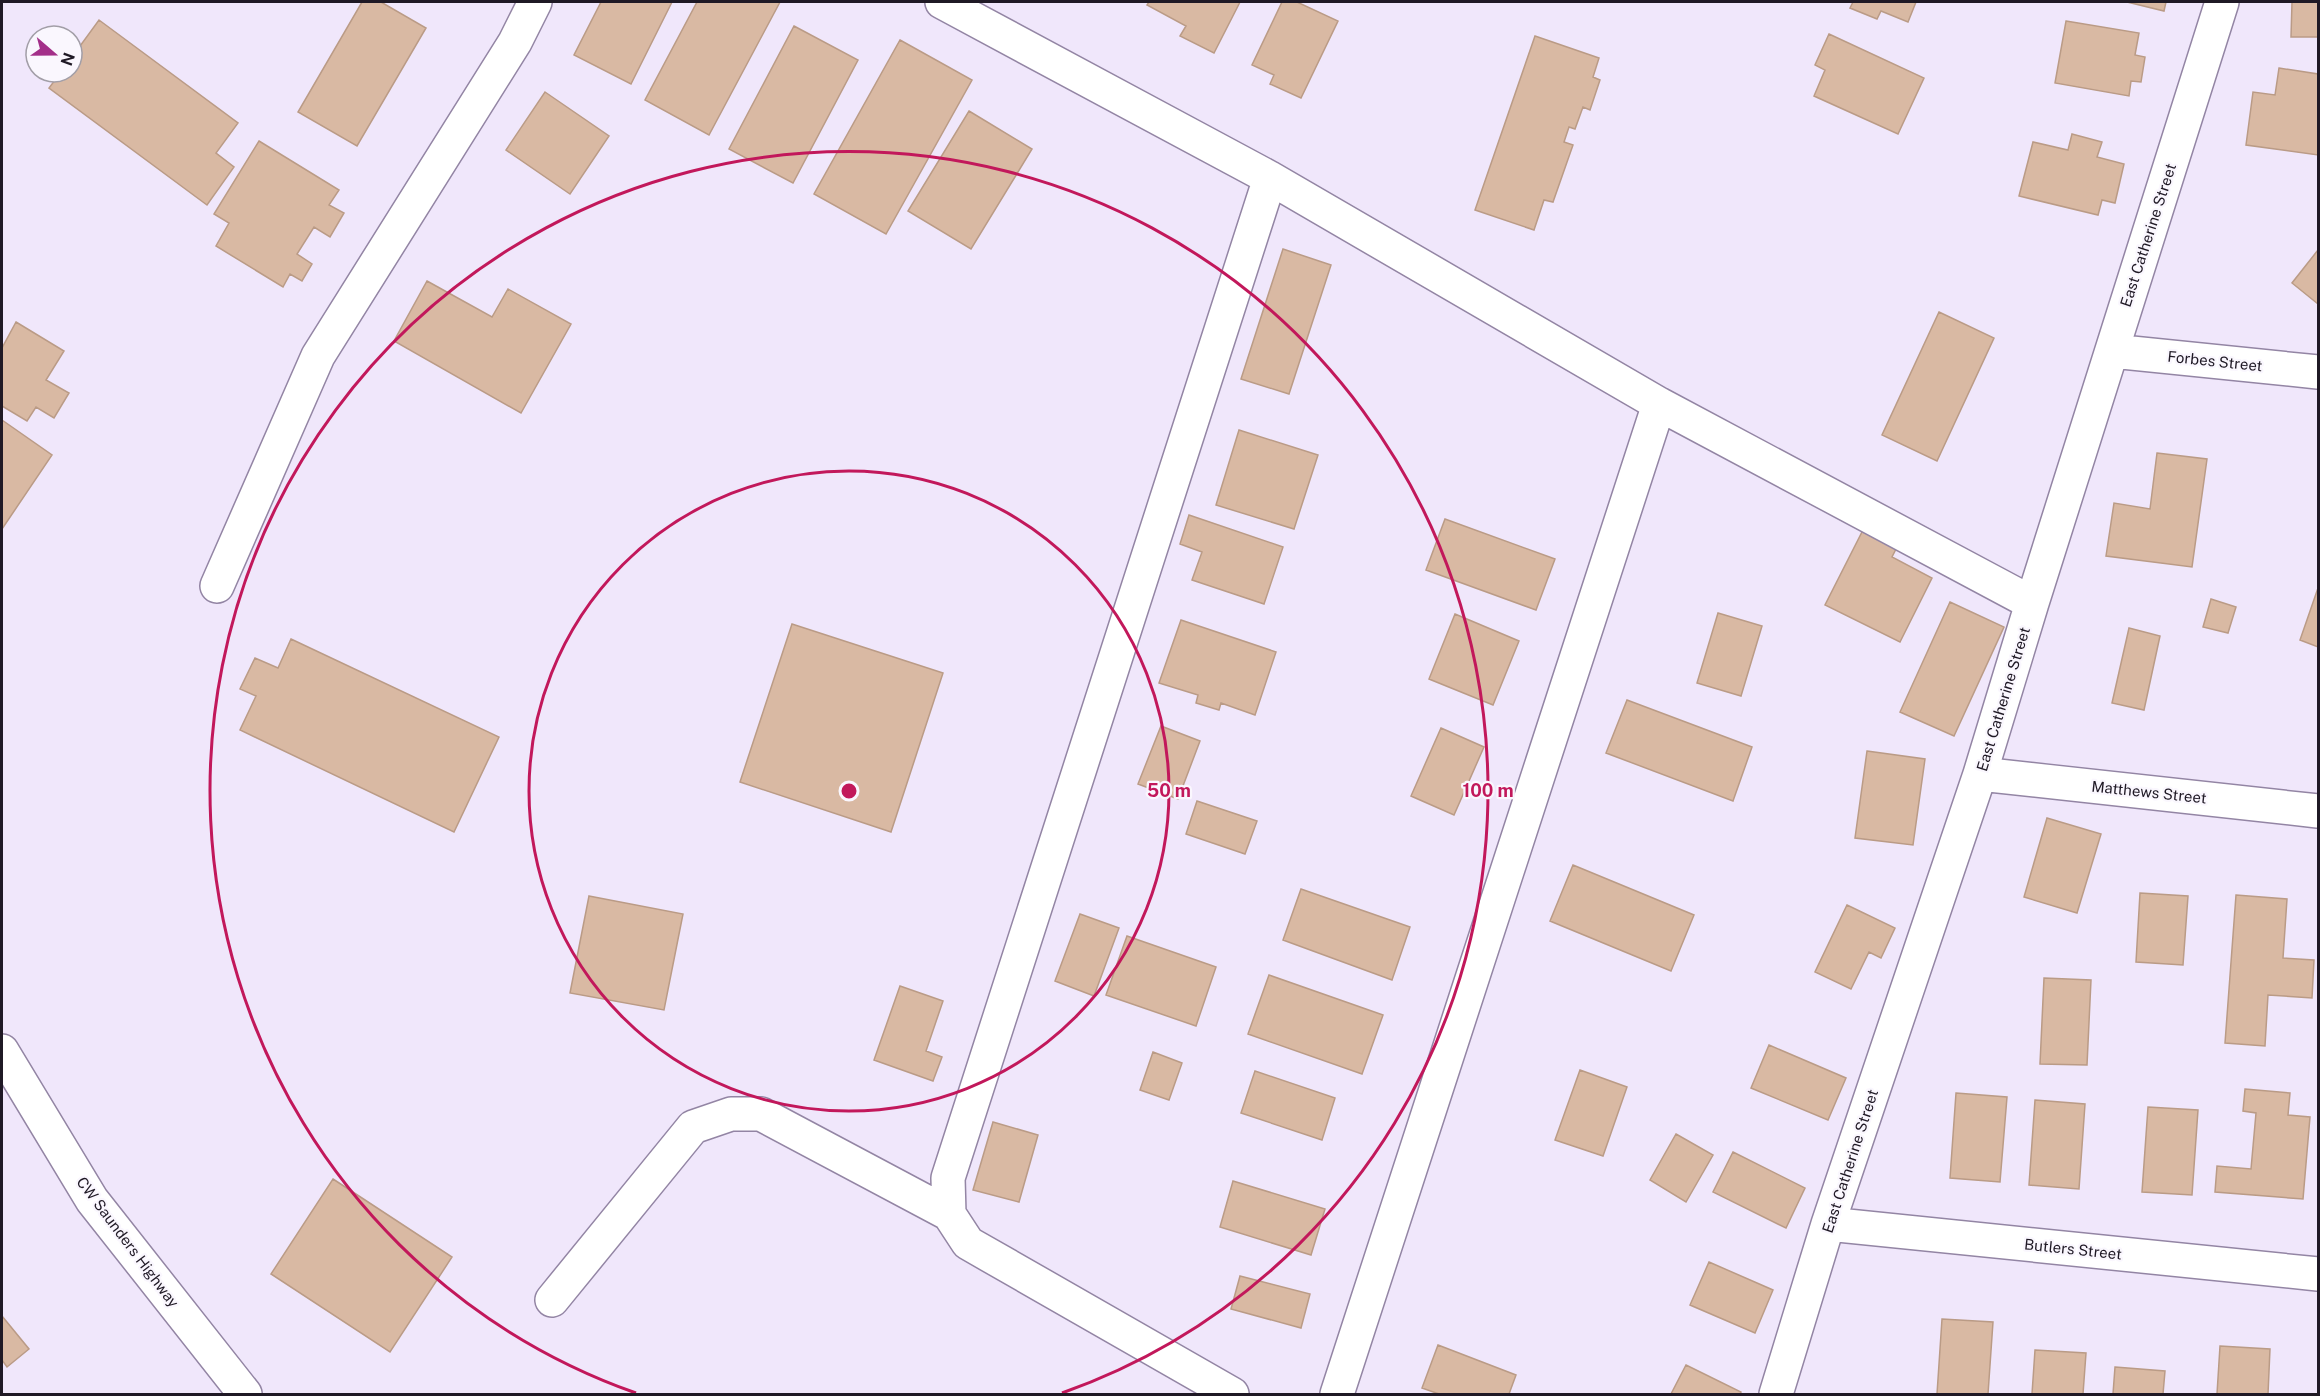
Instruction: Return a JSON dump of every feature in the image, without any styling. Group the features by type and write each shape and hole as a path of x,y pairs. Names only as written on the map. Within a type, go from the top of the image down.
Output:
{"street":[{"path":"217,586 318,356 515,42 535,2"},
{"path":"942,2 1270,178 1659,404 2032,603"},
{"name":"East Catherine Street","path":"1776,1395 1828,1224 1980,774 2222,2"},
{"path":"949,1214 948,1178 1270,178"},
{"name":"Forbes Street","path":"2112,351 2319,372"},
{"path":"1337,1395 1659,404"},
{"name":"Matthews Street","path":"1980,774 2319,811"},
{"name":"CW Saunders Highway","path":"2,1051 92,1200 245,1395"},
{"path":"552,1300 693,1128 731,1114 761,1114 949,1214 968,1243 1232,1395"},
{"name":"Butlers Street","path":"1828,1224 2319,1274"}],"building":[{"path":"362,2 381,2 426,28 357,146 298,112"},
{"path":"601,2 672,2 631,84 574,55"},
{"path":"697,2 780,2 709,135 645,100"},
{"path":"1149,2 1240,2 1214,53 1180,36 1186,26 1147,5"},
{"path":"1282,2 1297,2 1338,21 1301,98 1270,84 1274,75 1252,65"},
{"path":"1853,2 1916,2 1908,22 1881,11 1877,19 1850,8"},
{"path":"2127,2 2166,2 2164,11"},
{"path":"2292,2 2318,2 2318,37 2291,37"},
{"path":"99,20 238,123 216,153 234,167 207,205 49,88 52,84 84,84 84,41"},
{"path":"2066,21 2139,33 2135,55 2145,57 2141,82 2131,81 2129,96 2055,83"},
{"path":"794,26 858,60 793,183 729,149"},
{"path":"1829,34 1924,78 1898,134 1814,96 1825,70 1815,65"},
{"path":"1535,36 1599,58 1593,77 1600,80 1590,110 1583,107 1575,129 1569,127 1564,142 1573,145 1553,202 1544,200 1534,230 1475,210"},
{"path":"900,40 972,80 886,234 814,194"},
{"path":"2279,68 2318,74 2318,155 2246,145 2253,92 2275,95"},
{"path":"545,92 609,136 570,194 506,150"},
{"path":"969,111 1032,149 971,249 908,211"},
{"path":"2072,134 2102,142 2097,157 2124,164 2115,203 2102,200 2098,215 2019,196 2033,142 2068,150"},
{"path":"259,141 339,190 329,205 344,213 330,237 314,227 297,254 312,264 302,281 290,274 283,287 216,246 229,223 214,214"},
{"path":"1283,249 1331,265 1289,394 1241,379"},
{"path":"2318,250 2318,304 2292,283"},
{"path":"427,281 492,317 508,289 571,324 521,413 394,341"},
{"path":"1939,312 1994,338 1937,461 1882,435"},
{"path":"16,322 64,351 46,380 69,393 54,418 36,407 27,421 2,406 2,348"},
{"path":"2,420 52,455 2,529"},
{"path":"1239,430 1318,455 1294,529 1216,505"},
{"path":"2157,453 2207,459 2192,567 2106,556 2114,503 2150,509"},
{"path":"1189,515 1283,547 1264,604 1192,580 1202,552 1180,544"},
{"path":"1445,519 1555,559 1536,610 1426,570"},
{"path":"1864,528 1898,545 1892,557 1932,578 1900,642 1825,605"},
{"path":"2318,588 2318,647 2300,640"},
{"path":"2211,599 2236,607 2228,633 2203,627"},
{"path":"1950,602 2004,627 1954,736 1900,712"},
{"path":"1718,613 1762,626 1741,696 1697,683"},
{"path":"1455,614 1519,641 1493,705 1429,679"},
{"path":"1181,620 1276,652 1255,715 1221,703 1219,710 1196,703 1198,695 1159,683"},
{"path":"792,624 943,673 891,832 740,782"},
{"path":"2129,628 2160,636 2144,710 2112,703"},
{"path":"291,639 499,737 454,832 240,730 256,696 240,689 255,658 278,668"},
{"path":"1627,700 1752,747 1733,801 1606,753"},
{"path":"1161,726 1200,741 1178,799 1138,784"},
{"path":"1441,728 1484,747 1454,815 1411,796"},
{"path":"1867,751 1925,759 1913,845 1855,838"},
{"path":"1197,801 1257,821 1245,854 1186,834"},
{"path":"2047,818 2101,834 2077,913 2024,897"},
{"path":"1573,865 1694,915 1671,971 1550,921"},
{"path":"1301,889 1410,927 1392,980 1283,940"},
{"path":"2140,893 2188,896 2183,965 2136,962"},
{"path":"2236,895 2287,899 2283,958 2314,960 2312,998 2268,995 2265,1046 2225,1043"},
{"path":"589,896 683,914 664,1010 570,993"},
{"path":"1847,905 1895,928 1881,958 1869,952 1851,989 1815,972"},
{"path":"1080,914 1119,928 1094,996 1055,981"},
{"path":"1127,936 1216,967 1196,1026 1106,995"},
{"path":"1269,975 1383,1015 1362,1074 1248,1034"},
{"path":"2044,978 2091,980 2087,1065 2040,1064"},
{"path":"900,986 943,1001 926,1051 942,1057 933,1081 874,1060"},
{"path":"1769,1045 1846,1078 1828,1120 1751,1088"},
{"path":"1153,1052 1182,1063 1169,1100 1140,1090"},
{"path":"1580,1070 1627,1087 1603,1156 1555,1140"},
{"path":"1255,1071 1335,1098 1322,1140 1241,1113"},
{"path":"2245,1089 2290,1093 2288,1115 2310,1117 2303,1199 2215,1192 2217,1166 2251,1169 2256,1113 2243,1111"},
{"path":"1956,1093 2007,1097 2000,1182 1950,1178"},
{"path":"2035,1100 2085,1104 2079,1189 2029,1185"},
{"path":"2148,1107 2198,1110 2192,1195 2142,1192"},
{"path":"993,1122 1038,1135 1019,1202 973,1190"},
{"path":"1676,1134 1713,1155 1686,1202 1650,1180"},
{"path":"1733,1152 1805,1188 1786,1228 1713,1192"},
{"path":"333,1179 452,1257 390,1352 271,1274"},
{"path":"1233,1181 1325,1209 1311,1255 1220,1227"},
{"path":"1709,1262 1773,1290 1755,1333 1690,1305"},
{"path":"1240,1276 1310,1294 1301,1328 1231,1309"},
{"path":"2,1316 29,1349 7,1367 2,1360"},
{"path":"1942,1319 1993,1322 1988,1394 1937,1394"},
{"path":"1438,1345 1516,1375 1509,1394 1439,1394 1422,1388"},
{"path":"2220,1346 2270,1349 2268,1394 2217,1394"},
{"path":"2035,1350 2086,1353 2083,1394 2032,1394"},
{"path":"1686,1365 1741,1392 1740,1394 1671,1394"},
{"path":"2115,1367 2165,1371 2163,1394 2113,1394"}]}
